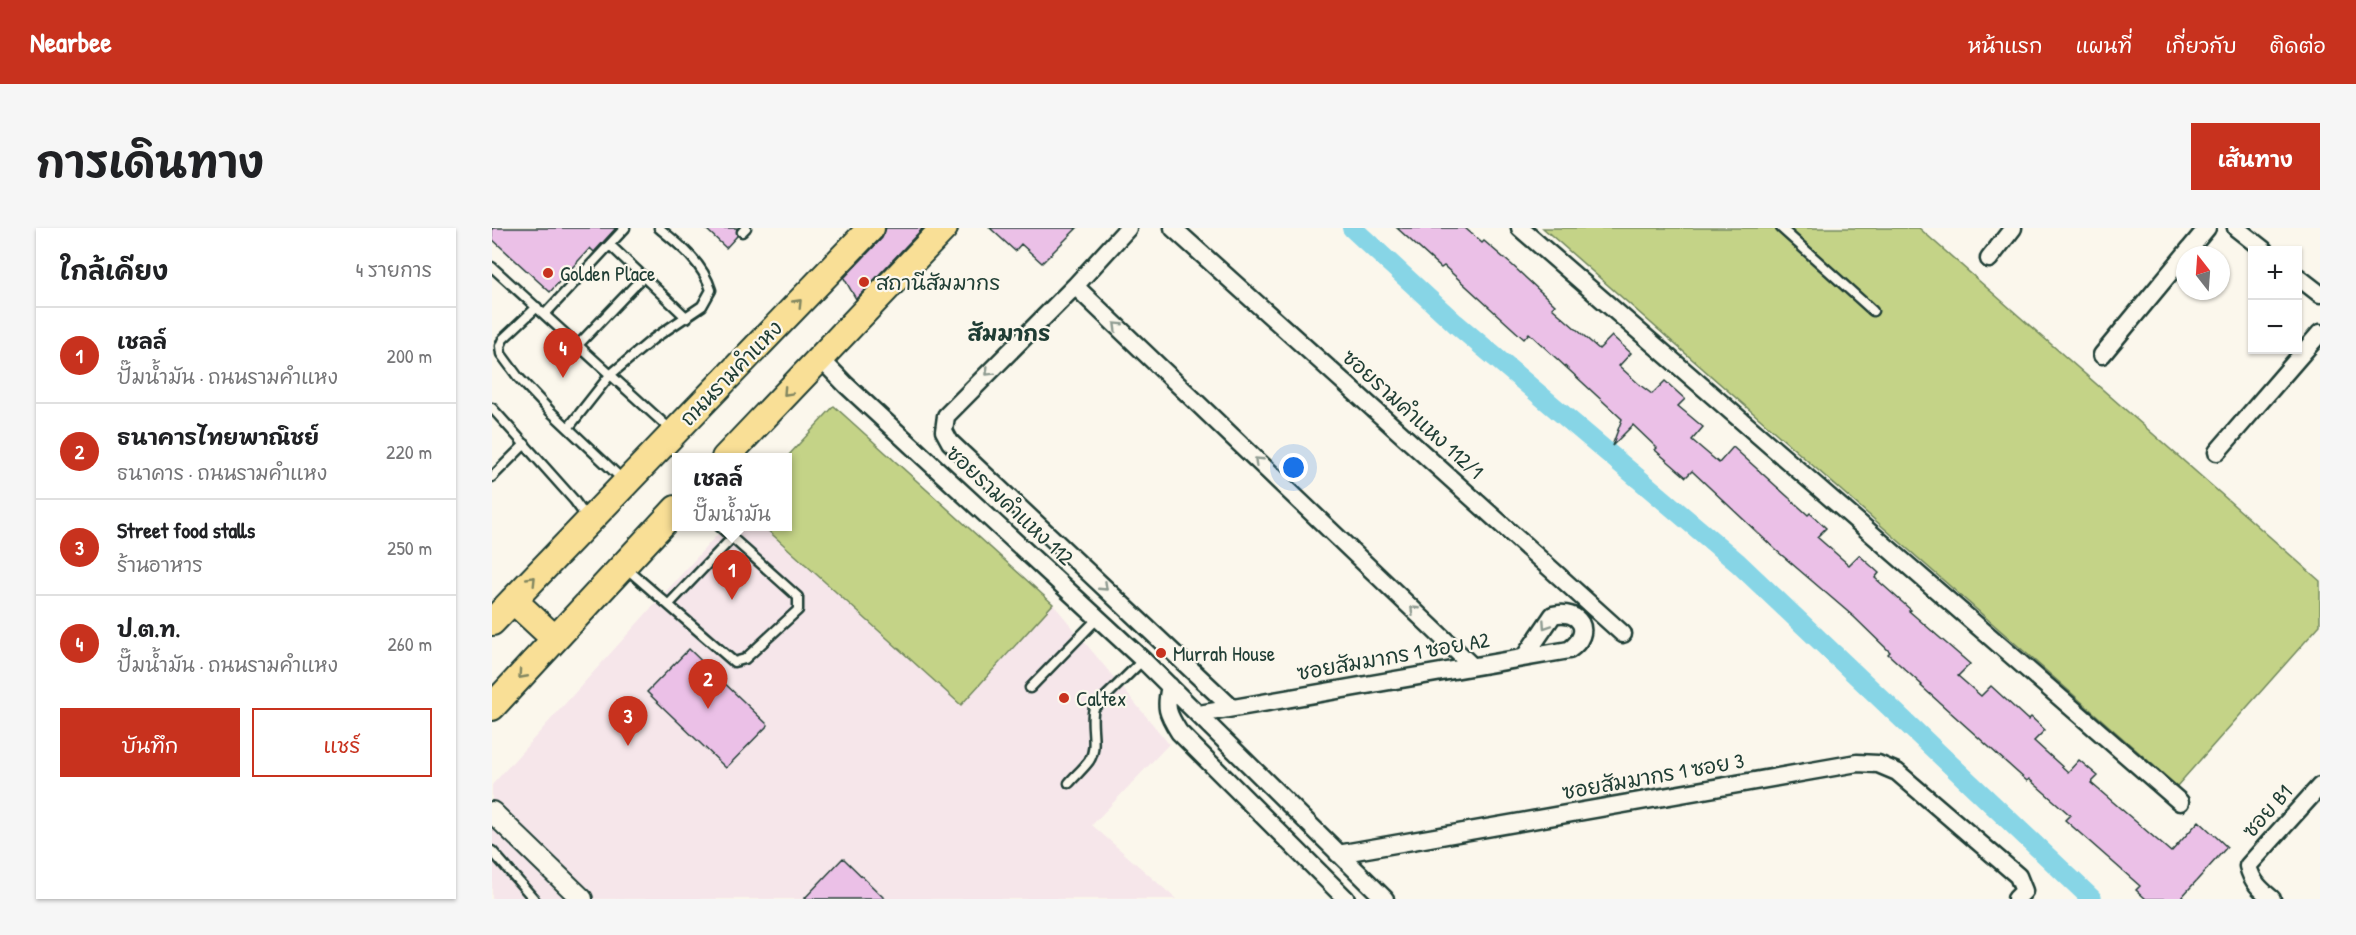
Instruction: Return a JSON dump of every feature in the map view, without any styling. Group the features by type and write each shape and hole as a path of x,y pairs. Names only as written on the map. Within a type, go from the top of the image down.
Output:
{"main road":[{"name":"ถนนรามคำแหง","path":"492,622 871,228"},
{"path":"730,453 944,228"},
{"path":"492,707 672,513"},
{"path":"513,600 555,639"}],"street":[{"path":"1128,228 1075,286 946,416 944,431 950,442 1232,708"},
{"name":"ซอยรามคำแหง 112/1","path":"1173,228 1623,634"},
{"path":"1520,228 2180,802"},
{"path":"1989,259 2013,228"},
{"path":"2102,355 2207,228"},
{"path":"2236,228 2259,246"},
{"path":"2302,280 2320,294"},
{"path":"1075,286 1471,665"},
{"path":"2217,452 2320,333"},
{"name":"ซอยรามคำแหง 112","path":"819,357 846,385 1143,660 1385,899"},
{"name":"ซอยสัมมากร 1 ซอย A2","path":"1199,714 1525,656"},
{"path":"1170,686 1166,704 1169,716 1179,732 1346,899"},
{"name":"ซอยสัมมากร 1 ซอย 3","path":"1338,854 1857,763 1878,764 1897,772 2018,876 2024,891 2016,899"},
{"name":"ซอย B1","path":"2272,899 2257,885 2248,866 2320,786"},
{"path":"492,812 582,899"},
{"path":"1293,847 1309,825"}],"lane":[{"path":"545,314 625,228"},
{"path":"569,427 610,375 653,339 702,306 711,290 707,277 677,242 659,228"},
{"path":"1781,228 1873,311"},
{"path":"610,245 687,318"},
{"path":"492,267 673,433"},
{"path":"578,345 644,276"},
{"path":"537,307 503,339 500,346 501,354 518,377 626,482"},
{"path":"492,408 574,500 589,521"},
{"path":"492,477 525,444"},
{"path":"624,566 734,662 745,659 798,610 798,597 724,531"},
{"path":"669,604 732,538"},
{"path":"1030,688 1098,618"},
{"path":"1070,783 1091,759 1094,744 1091,718 1094,708 1143,660"},
{"path":"492,851 534,899"}],"shaded area":[{"path":"720,531 768,531 961,705 1053,604 1169,744 1092,825 1176,899 492,899 492,785"}],"green space":[{"path":"1543,228 1919,228 2320,581 2320,625 2177,786"},
{"path":"834,406 1053,604 961,705 768,531 792,531 791,453"}],"building":[{"name":"Golden Place","path":"492,228 616,228 594,252 590,248 550,292 492,239"},
{"path":"705,228 737,228 737,236 726,248"},
{"path":"886,228 923,228 856,299 844,278 882,238"},
{"name":"สถานีสัมมากร","path":"990,228 1077,228 1042,263 1021,244 1015,251"},
{"path":"1397,228 1465,228 1512,265 1555,305 1552,308 1599,349 1612,336 1631,353 1619,366 1640,385 1652,394 1665,381 1685,399 1678,406 1703,427 1692,440 1719,463 1733,447 1808,515 1810,513 1826,528 1817,537 1849,565 1859,555 1879,573 1875,578 1970,664 1958,676 1981,696 1991,686 2028,720 2031,717 2045,730 2034,741 2068,772 2079,760 2098,776 2091,783 2171,852 2199,821 2227,847 2180,899 2146,899 2136,890 2140,886 2065,820 2070,815 2029,779 2027,781 1921,686 1854,617 1777,551 1692,471 1686,477 1655,450 1657,448 1633,425 1612,446 1622,419 1529,333 1524,339 1444,266 1441,268"},
{"path":"689,649 768,725 726,768 647,692"},
{"path":"843,858 885,899 804,899"}],"waterway":[{"path":"1352,228 1455,323 1738,563 2092,899"}],"place":[{"name":"Golden Place","path":"548,273"},
{"name":"สถานีสัมมากร","path":"864,282"},
{"name":"ป.ต.ท.","path":"563,378"},
{"name":"เชลล์","path":"732,600"},
{"name":"Murrah House","path":"1161,653"},
{"name":"Caltex","path":"1064,698"},
{"name":"ธนาคารไทยพาณิชย์","path":"708,709"},
{"name":"Street food stalls","path":"628,746"}],"district":[{"name":"สัมมากร","path":"1009,333"}]}
